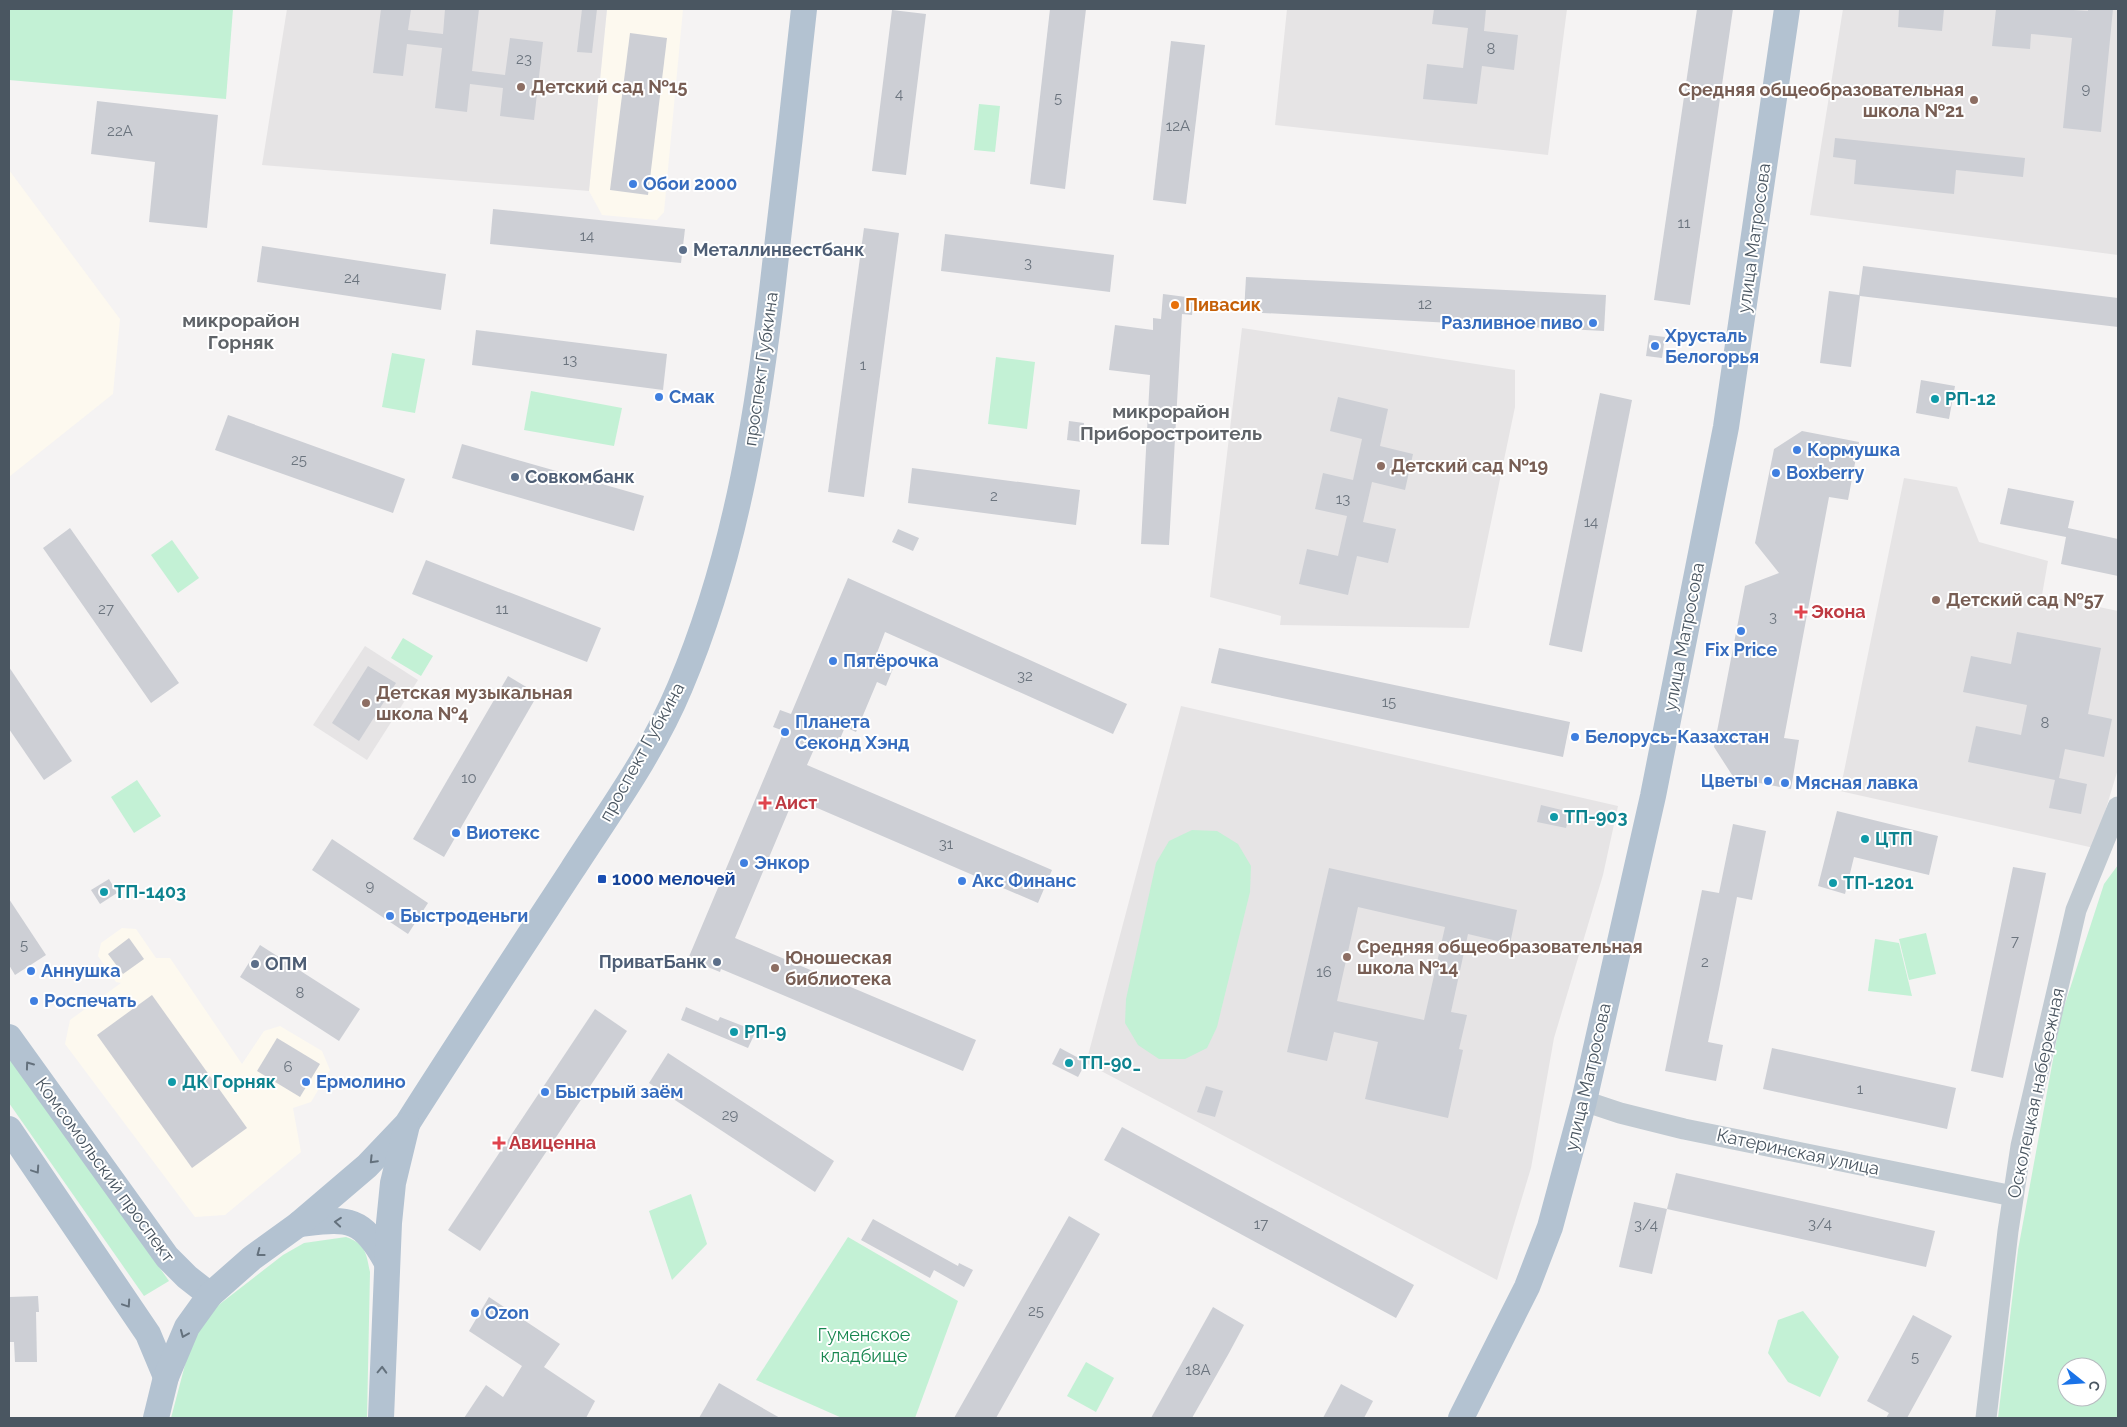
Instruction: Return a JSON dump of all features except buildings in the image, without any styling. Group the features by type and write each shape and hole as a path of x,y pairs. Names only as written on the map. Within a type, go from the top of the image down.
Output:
{"main road":[{"name":"проспект Губкина","path":"156,1418 166,1377 187,1327 210,1295 252,1258 299,1224 367,1166 407,1124 626,786 679,690 708,617 739,505 770,317 804,9"},
{"name":"улица Матросова","path":"1461,1418 1527,1288 1550,1228 1584,1102 1652,796 1726,428 1786,9"},
{"name":"Комсомольский проспект","path":"9,1037 166,1257 186,1277 210,1295"},
{"path":"380,1418 386,1262 393,1183 407,1124"},
{"path":"9,1129 148,1334 166,1377"},
{"path":"299,1224 336,1220 358,1225 376,1242 386,1262"}],"street":[{"name":"Осколецкая набережная","path":"1986,1418 2013,1196 2021,1146 2076,910 2118,807"},
{"name":"Катеринская улица","path":"1584,1102 1684,1129 2013,1196"}],"shaded area":[{"path":"287,9 607,9 589,191 262,165"},
{"path":"607,9 683,9 664,212 657,220 602,215 589,191"},
{"path":"1287,9 1567,9 1548,155 1275,125"},
{"name":"Средняя общеобразовательная школа №21","path":"1843,9 2118,9 2118,255 1810,215"},
{"path":"9,170 120,319 113,394 9,477"},
{"path":"1242,328 1515,370 1515,407 1469,628 1280,625 1281,616 1210,597"},
{"path":"1904,478 1957,487 1979,542 2048,561 2042,595 2118,611 2118,769 2094,848 1840,791"},
{"name":"Детская музыкальная школа №4","path":"365,646 418,680 367,760 313,725"},
{"name":"Средняя общеобразовательная школа №14","path":"1181,706 1618,806 1603,875 1554,1038 1531,1168 1497,1280 1086,1063"},
{"path":"122,928 136,929 156,958 170,958 242,1064 264,1031 280,1026 322,1051 330,1070 311,1102 293,1108 301,1152 225,1215 195,1217 65,1044 70,1020 121,983 116,982 98,956 101,943"}],"green space":[{"path":"9,9 233,9 226,99 9,80"},
{"path":"979,104 1000,106 995,152 974,150"},
{"path":"392,353 425,359 415,413 382,407"},
{"path":"996,357 1035,362 1027,429 988,424"},
{"path":"531,391 622,408 614,446 524,430"},
{"path":"172,540 199,578 178,593 151,555"},
{"path":"403,638 433,656 421,676 391,658"},
{"path":"137,780 161,816 134,833 111,797"},
{"path":"1192,830 1217,831 1238,844 1251,866 1250,892 1217,1027 1207,1048 1185,1059 1159,1059 1138,1045 1125,1023 1126,999 1156,863 1169,841"},
{"path":"2118,865 2118,1418 1998,1418 2018,1250 2061,1016 2104,884"},
{"path":"1926,933 1936,974 1909,980 1899,939"},
{"path":"1875,939 1899,943 1912,996 1868,991"},
{"path":"9,1055 169,1281 144,1296 9,1103"},
{"path":"691,1194 707,1244 672,1280 649,1211"},
{"path":"346,1237 358,1243 364,1250 370,1272 367,1418 171,1418 191,1342 216,1307 283,1255 304,1243"},
{"name":"Гуменское кладбище","path":"848,1237 958,1301 915,1418 842,1418 756,1380"},
{"path":"1803,1311 1839,1357 1820,1397 1788,1382 1768,1353 1778,1320"},
{"path":"1086,1362 1114,1378 1096,1412 1067,1396"}],"place":[{"name":"Детский сад №15","path":"521,87"},
{"name":"Средняя общеобразовательная школа №21","path":"1974,100"},
{"name":"Обои 2000","path":"633,184"},
{"name":"Металлинвестбанк","path":"683,250"},
{"name":"Пивасик","path":"1175,305"},
{"name":"Разливное пиво","path":"1593,323"},
{"name":"Хрусталь Белогорья","path":"1655,346"},
{"name":"Смак","path":"659,397"},
{"name":"РП-12","path":"1935,399"},
{"name":"Кормушка","path":"1797,450"},
{"name":"Детский сад №19","path":"1381,466"},
{"name":"Boxberry","path":"1776,473"},
{"name":"Совкомбанк","path":"515,477"},
{"name":"Детский сад №57","path":"1936,600"},
{"name":"Экона","path":"1801,612"},
{"name":"Fix Price","path":"1741,631"},
{"name":"Пятёрочка","path":"833,661"},
{"name":"Детская музыкальная школа №4","path":"366,703"},
{"name":"Планета Секонд Хэнд","path":"785,732"},
{"name":"Белорусь-Казахстан","path":"1575,737"},
{"name":"Цветы","path":"1768,781"},
{"name":"Мясная лавка","path":"1785,783"},
{"name":"Аист","path":"765,803"},
{"name":"ТП-903","path":"1554,817"},
{"name":"Виотекс","path":"456,833"},
{"name":"ЦТП","path":"1865,839"},
{"name":"Энкор","path":"744,863"},
{"name":"1000 мелочей","path":"602,879"},
{"name":"Акс Финанс","path":"962,881"},
{"name":"ТП-1201","path":"1833,883"},
{"name":"ТП-1403","path":"104,892"},
{"name":"Быстроденьги","path":"390,916"},
{"name":"Средняя общеобразовательная школа №14","path":"1347,957"},
{"name":"ПриватБанк","path":"717,962"},
{"name":"ОПМ","path":"255,964"},
{"name":"Юношеская библиотека","path":"775,968"},
{"name":"Аннушка","path":"31,971"},
{"name":"Роспечать","path":"34,1001"},
{"name":"РП-9","path":"734,1032"},
{"name":"ТП-90_","path":"1069,1063"},
{"name":"ДК Горняк","path":"172,1082"},
{"name":"Ермолино","path":"306,1082"},
{"name":"Быстрый заём","path":"545,1092"},
{"name":"Авиценна","path":"499,1143"},
{"name":"Ozon","path":"475,1313"}],"district":[{"name":"микрорайон Горняк","path":"241,331"},
{"name":"микрорайон Приборостроитель","path":"1171,422"}]}
